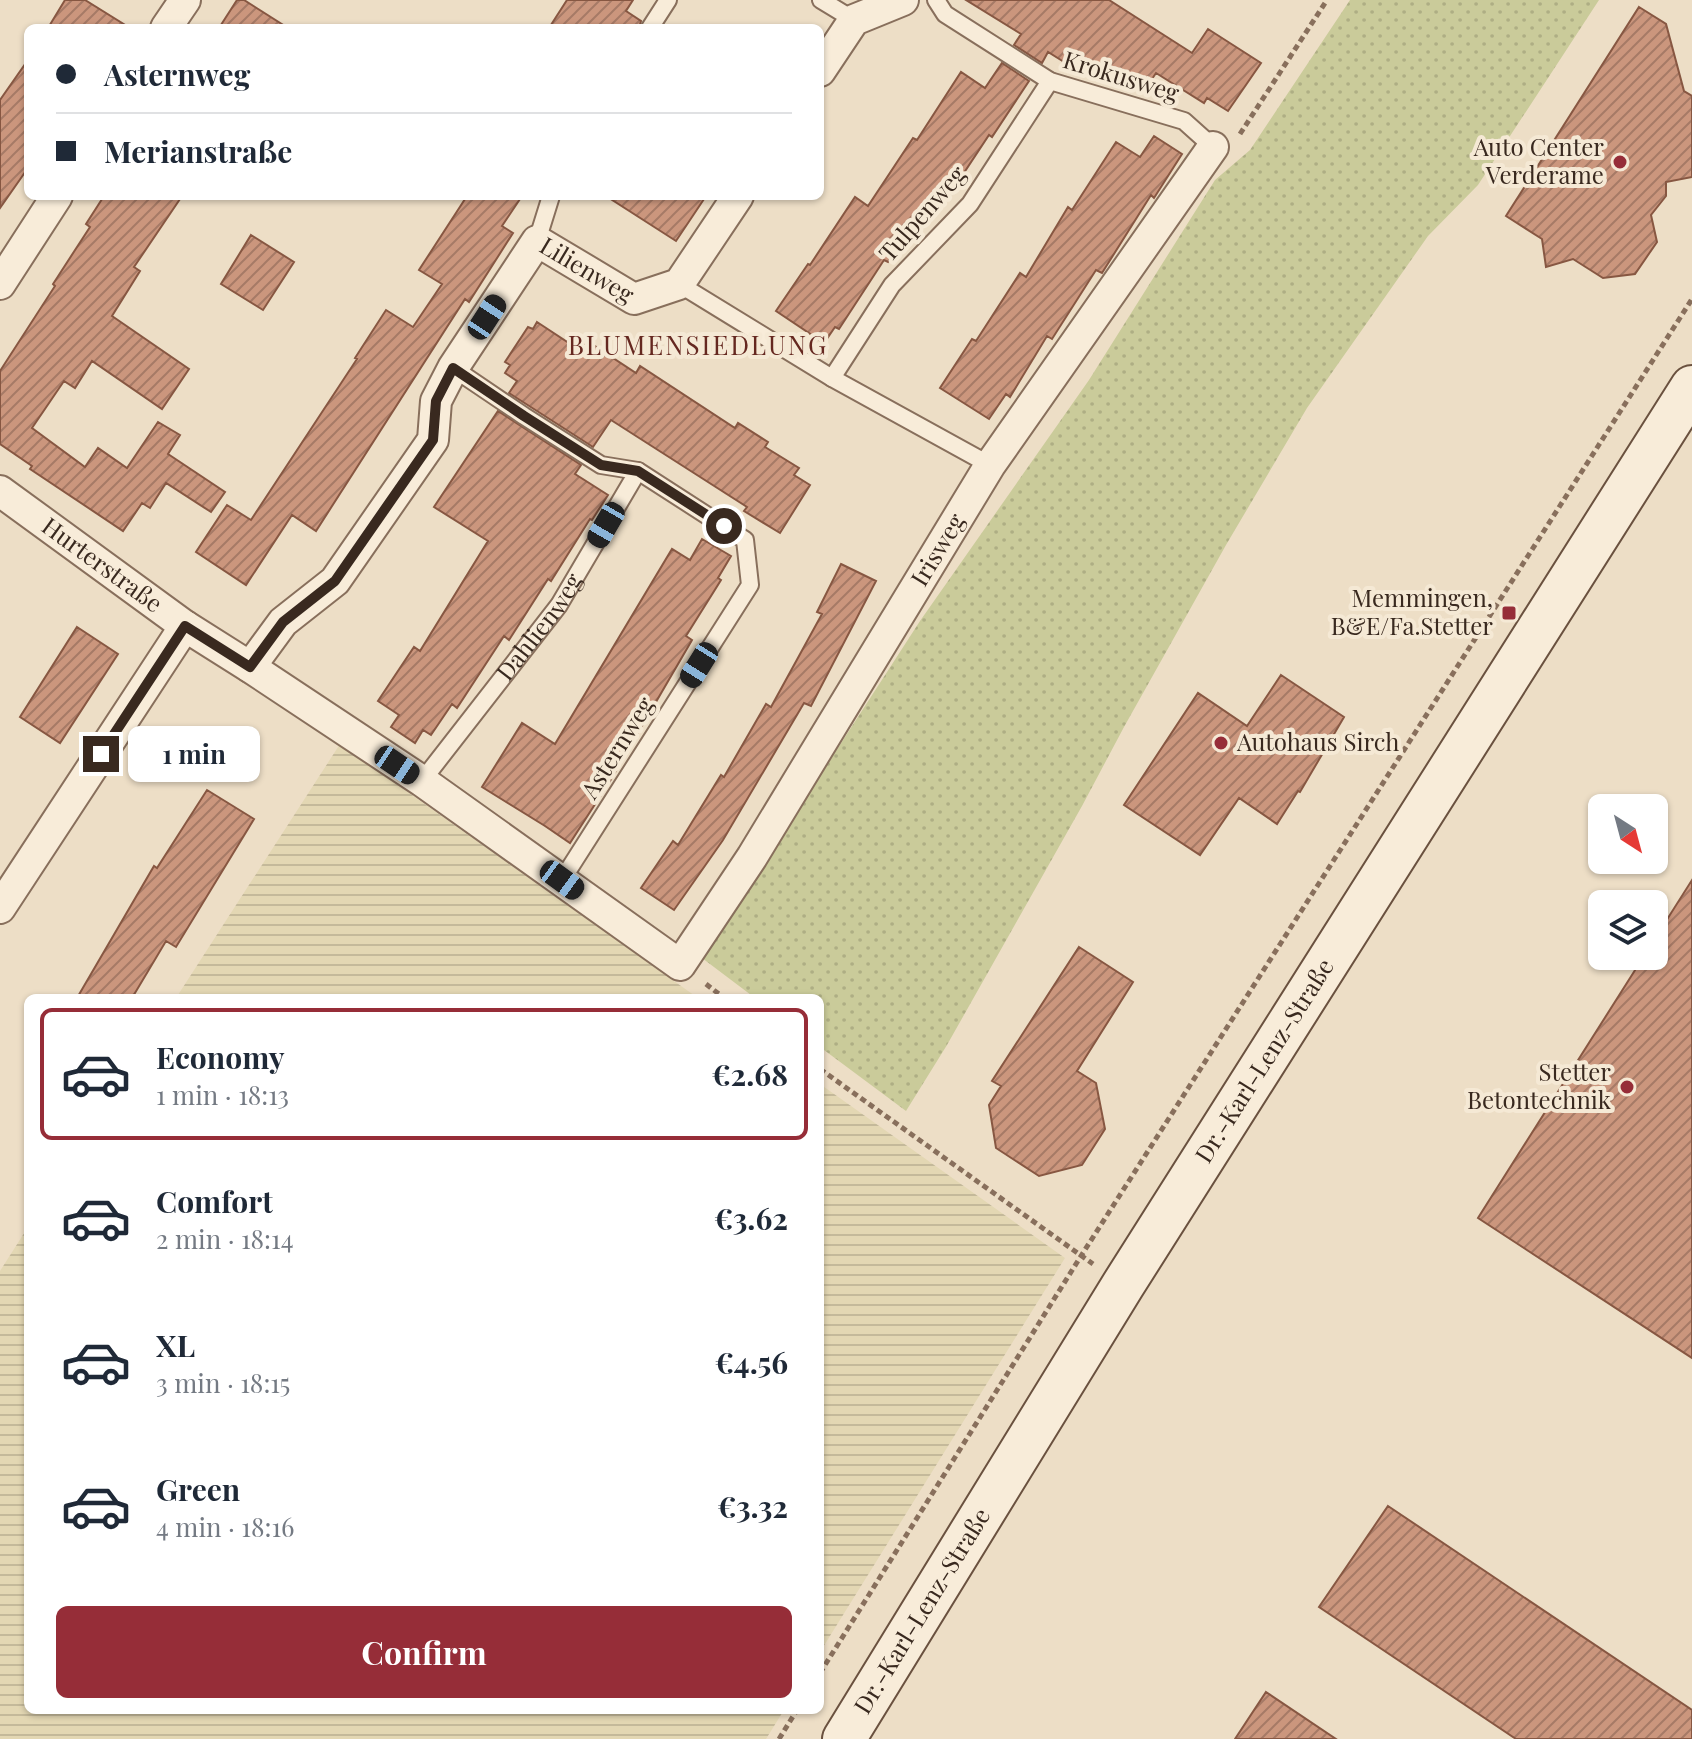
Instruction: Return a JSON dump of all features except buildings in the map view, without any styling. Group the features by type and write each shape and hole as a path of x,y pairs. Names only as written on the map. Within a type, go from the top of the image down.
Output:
{"street":[{"path":"169,24 185,0"},
{"path":"824,65 854,20 903,0"},
{"name":"Irisweg","path":"680,965 752,857 990,465 1213,147"},
{"path":"0,284 54,200"},
{"path":"679,284 735,200"},
{"name":"Lilienweg","path":"453,368 537,241 634,299 679,284"},
{"path":"250,667 283,622 335,581 433,440 436,401 453,368"},
{"name":"Dr.-Karl-Lenz-Straße","path":"844,1739 1123,1285 1692,387"},
{"name":"Hurterstraße","path":"0,491 185,626 422,781 680,965"},
{"path":"0,908 185,626"}],"lane":[{"path":"653,24 668,0"},
{"path":"821,0 854,20"},
{"name":"Krokusweg","path":"936,0 945,14 1050,81 1184,121 1213,147"},
{"name":"Tulpenweg","path":"832,378 892,285 970,204 1050,81"},
{"path":"537,241 550,200"},
{"path":"679,284 832,378 990,465"},
{"path":"453,368 601,465 638,471"},
{"name":"Dahlienweg","path":"422,781 559,605 638,471"},
{"name":"Asternweg","path":"562,880 750,585 745,540 638,471"}],"path":[{"path":"1213,147 1229,146 1244,130 1327,0"},
{"path":"824,1667 1081,1256 1692,299"},
{"path":"824,1072 1123,1285"},
{"path":"779,1739 795,1714"}],"shaded area":[{"path":"340,744 692,994 179,994"},
{"path":"824,1087 1065,1258 824,1646"},
{"path":"24,1233 24,1714 782,1714 766,1739 0,1739 0,1271"}],"green space":[{"path":"1350,0 1599,0 1478,185 1428,236 1307,408 1226,545 947,1045 906,1111 824,1050 824,994 750,994 702,958 920,621 1089,380 1215,180 1250,150"}],"place":[{"name":"Auto Center Verderame","path":"1620,162"},
{"name":"Memmingen, B&E/Fa.Stetter","path":"1509,613"},
{"name":"Autohaus Sirch","path":"1221,743"},
{"name":"Stetter Betontechnik","path":"1627,1087"}],"district":[{"name":"BLUMENSIEDLUNG","path":"698,346"}],"route":[{"path":"101,754 185,626 250,667 283,622 335,581 433,440 436,401 453,368 601,465 638,471 724,526"}]}
